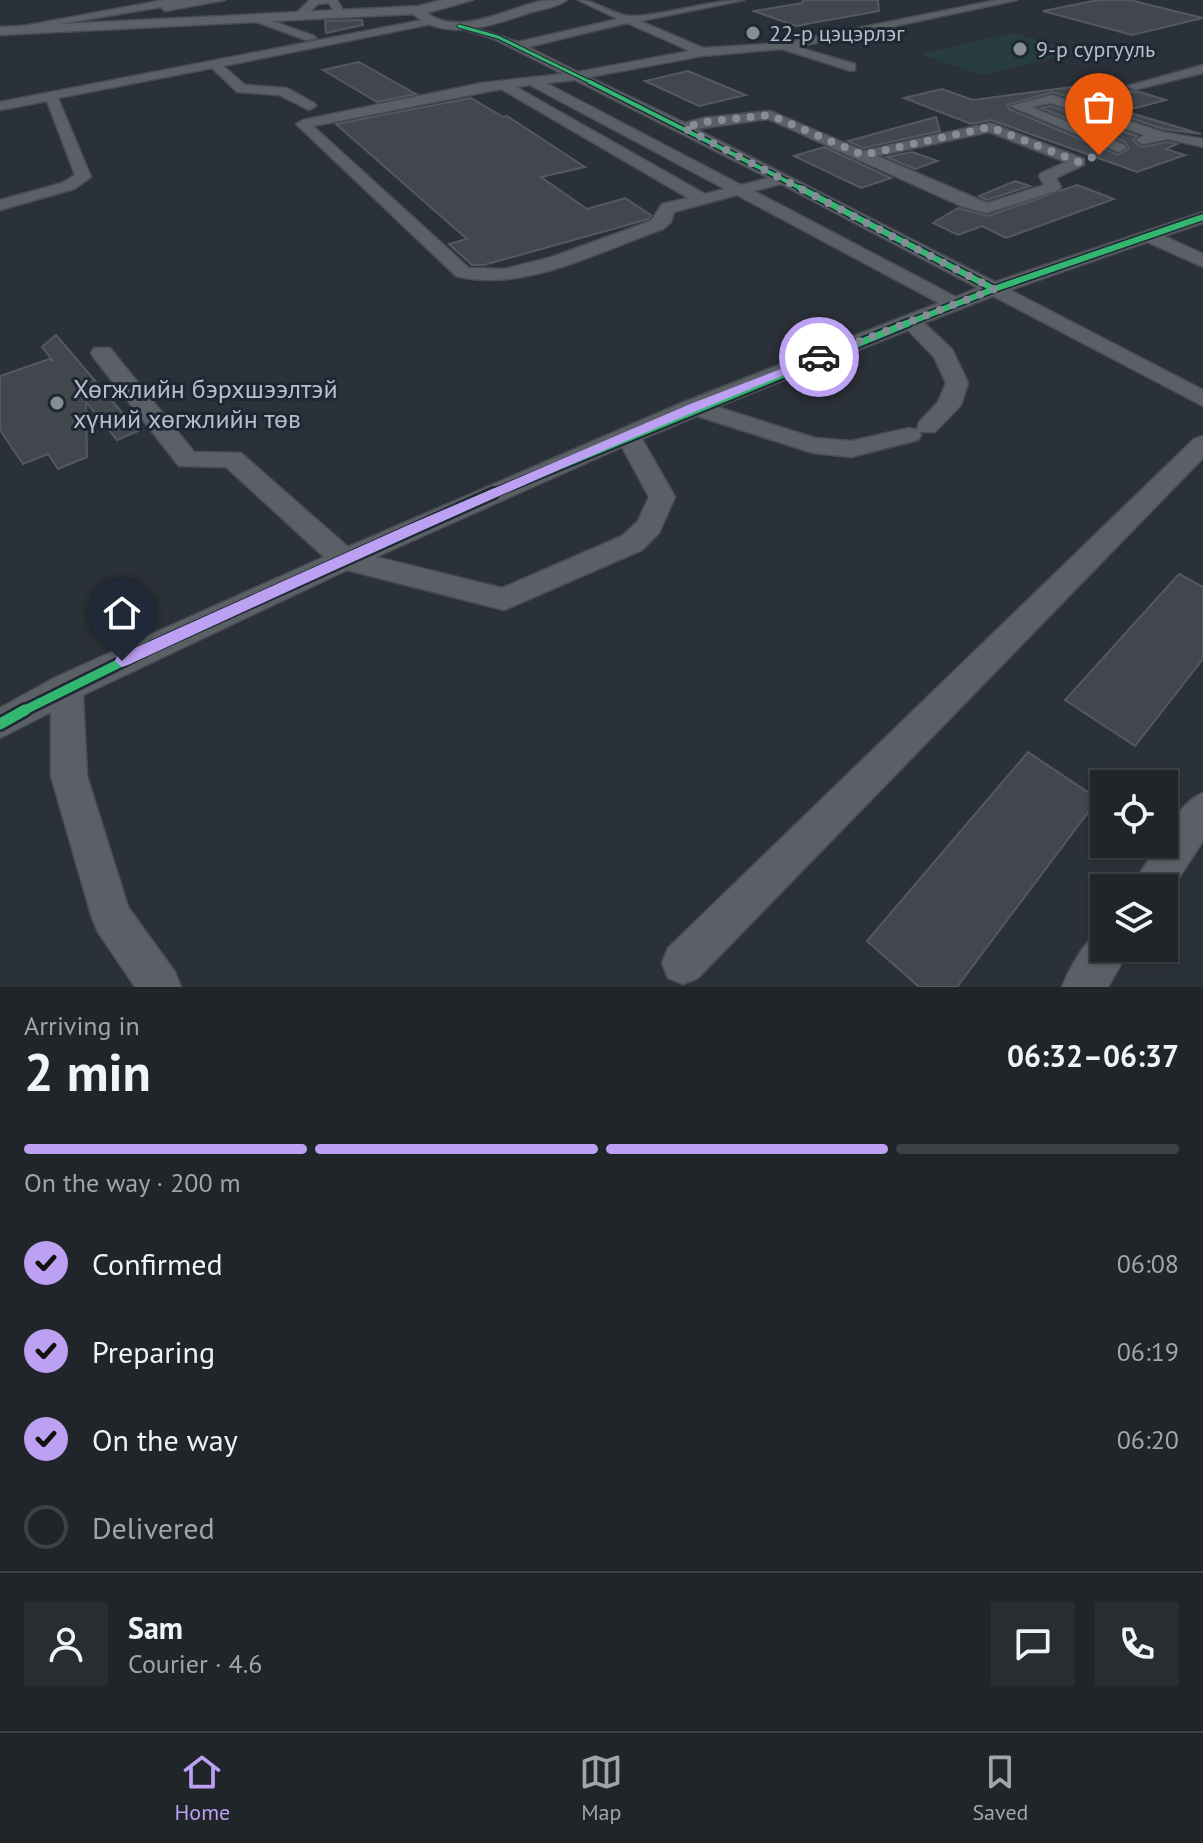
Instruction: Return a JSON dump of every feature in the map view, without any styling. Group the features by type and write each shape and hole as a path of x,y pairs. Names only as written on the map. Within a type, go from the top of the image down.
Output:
{"main road":[{"path":"409,0 427,13 459,26 560,0"},
{"path":"2,31 81,23 256,34 299,16 427,13 455,0 466,0"},
{"path":"475,0 484,0"},
{"path":"501,3 513,14"}],"street":[{"path":"81,23 108,14 182,0"},
{"path":"137,8 176,8 220,0"},
{"path":"299,16 315,1 325,0 332,0 340,13"},
{"path":"583,0 702,52"},
{"path":"513,47 632,19 739,0"},
{"path":"783,179 668,208 663,212 662,222 657,225 513,274 473,277 463,272 303,127 306,122 351,112 702,52 783,46 1012,0"},
{"path":"90,4 108,14"},
{"path":"0,106 393,31 427,13"},
{"path":"498,37 513,14"},
{"path":"256,34 274,25 310,38"},
{"path":"459,26 498,37 684,128 1201,396"},
{"path":"783,46 851,67"},
{"path":"213,63 242,89 282,91 309,106"},
{"path":"1134,86 1203,69"},
{"path":"534,82 955,304"},
{"path":"504,85 702,199"},
{"path":"0,205 68,186 83,177 58,108 50,96"},
{"path":"1119,148 1017,106 1052,99 1157,135 1202,142"},
{"path":"684,128 703,122 770,115 987,208 1053,187 1047,176 1157,135"},
{"path":"863,155 990,127 1079,162"},
{"path":"0,724 67,686 344,559 692,407 994,289 1203,217"},
{"path":"1148,236 1203,261"},
{"path":"692,407 813,445 851,449 918,431 949,405 957,383 944,354 910,321"},
{"path":"102,353 188,460 232,459 344,559 504,599 632,543 649,526 662,497 628,435"},
{"path":"683,963 1203,444"},
{"path":"67,686 69,776 112,918 160,987"},
{"path":"1160,874 1203,810"},
{"path":"1083,987 1100,962"}],"green space":[{"path":"1014,33 1078,52 981,75 919,54"}],"building":[{"path":"803,0 878,0 879,11 796,26 754,11 802,3"},
{"path":"1098,0 1130,0 1203,18 1132,35 1043,11"},
{"path":"362,20 363,25 326,33 325,21"},
{"path":"359,62 416,94 377,102 323,70"},
{"path":"688,71 746,95 699,106 645,81"},
{"path":"1110,82 1132,92 1166,100 1124,111 1201,134 1163,129 1053,92 1007,105 1009,109 1118,155 1129,149 1125,142 1041,108 1051,106 1137,136 1133,141 1142,147 1168,142 1177,144 1166,149 1185,155 1137,172 991,120 971,124 904,98 942,89 973,100"},
{"path":"471,98 503,117 507,116 585,167 541,177 587,209 625,198 651,215 649,219 484,265 472,265 449,244 467,239 336,124"},
{"path":"936,117 940,131 863,148 848,141"},
{"path":"824,147 891,178 861,188 794,156"},
{"path":"912,152 938,161 915,169 887,157"},
{"path":"1015,181 1030,186 987,200 979,196"},
{"path":"1077,185 1114,199 1006,238 982,226 958,235 933,223 958,208 988,216"},
{"name":"Хөгжлийн бэрхшээлтэй хүний хөгжлийн төв","path":"56,335 138,431 117,440 86,402 87,457 58,469 48,454 23,464 0,430 0,376 49,359 53,361 42,347"},
{"path":"1179,574 1203,587 1203,659 1135,746 1065,700"},
{"path":"1028,752 1090,794 1090,810 957,987 919,987 867,941"}],"cycle path":[{"path":"459,26 498,37 708,140 994,289 1203,217"},
{"path":"0,724 152,647 391,538 734,392 994,289"}],"way so far":[{"path":"819,357 994,289 684,128 703,122 770,115 863,155 990,127 1079,162 1099,155"}],"place":[{"name":"22-р цэцэрлэг","path":"753,33"},
{"name":"9-р сургууль","path":"1020,49"},
{"name":"Хөгжлийн бэрхшээлтэй хүний хөгжлийн төв","path":"57,403"}],"route":[{"path":"122,661 411,529 692,407 819,357"}]}
